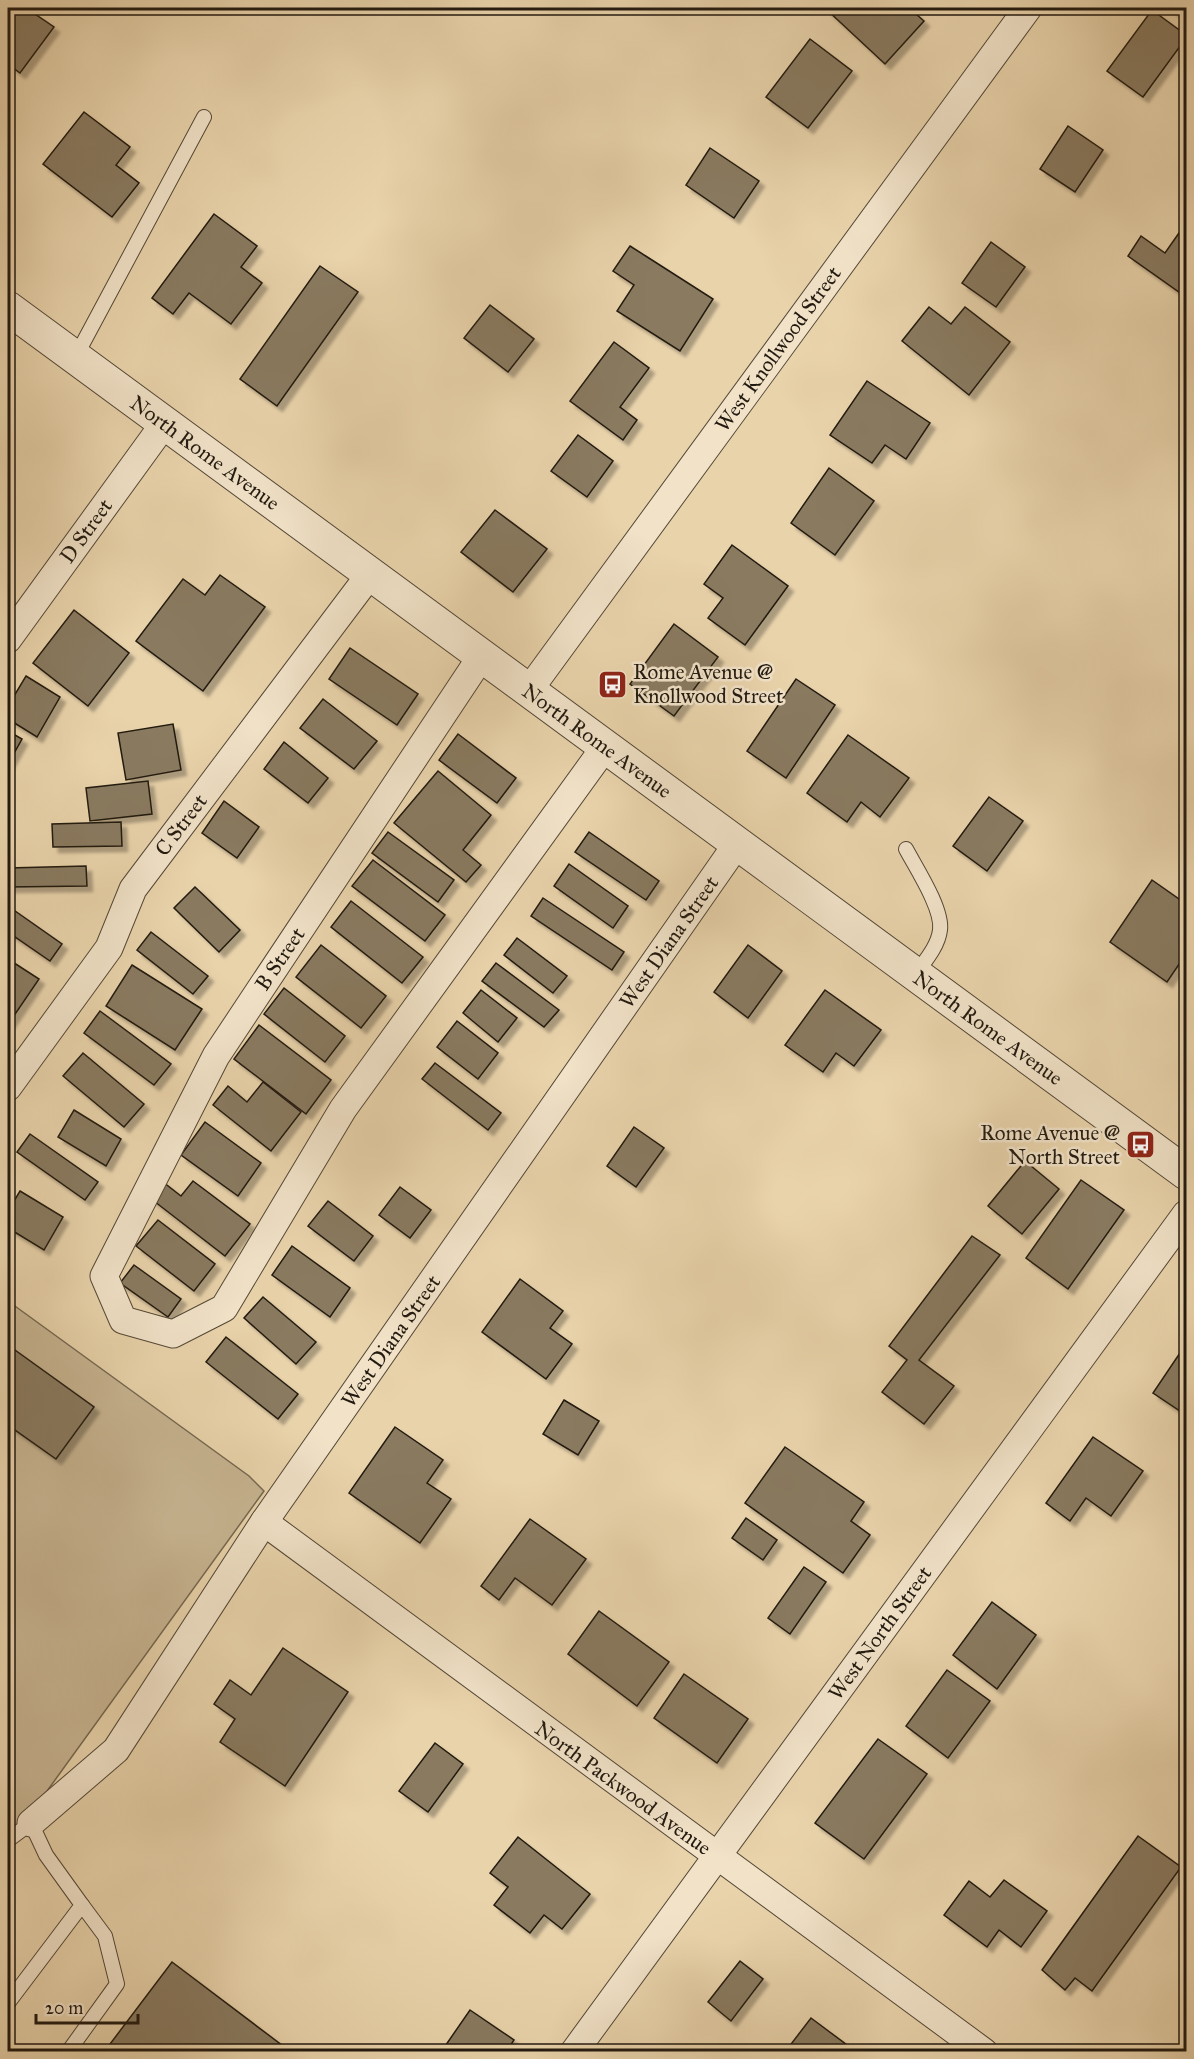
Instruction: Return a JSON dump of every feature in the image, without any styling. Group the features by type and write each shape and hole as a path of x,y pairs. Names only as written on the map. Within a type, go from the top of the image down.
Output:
{"street":[{"name":"West Knollwood Street","path":"529,690 1028,8"},
{"name":"North Rome Avenue","path":"8,308 1186,1173"},
{"name":"D Street","path":"8,639 164,424"},
{"name":"C Street","path":"8,1087 109,948 133,889 371,573"},
{"name":"B Street","path":"481,657 216,1056 104,1276 123,1320 173,1334 224,1308 343,1109 605,747"},
{"name":"West Diana Street","path":"31,1823 116,1750 264,1522 737,844"},
{"name":"West North Street","path":"574,2052 1186,1214"},
{"name":"North Packwood Avenue","path":"264,1522 984,2052"}],"lane":[{"path":"75,357 204,117"},
{"path":"906,849 936,909 940,929 935,944 915,975"},
{"path":"8,1840 31,1823 46,1855 105,1936 117,1984 68,2052"},
{"path":"8,2003 82,1905"}],"shaded area":[{"path":"8,1301 249,1476 264,1491 8,1845"}],"building":[{"path":"14,8 26,8 54,27 20,73 8,64 8,16"},
{"path":"827,8 909,8 924,21 885,64"},
{"path":"1170,8 1186,8 1186,20"},
{"path":"1152,10 1186,35 1186,38 1143,97 1107,71"},
{"path":"810,39 852,71 808,128 766,97"},
{"path":"84,112 130,147 116,165 139,183 112,217 43,164"},
{"path":"1068,126 1103,150 1075,192 1040,169"},
{"path":"710,148 759,181 734,218 686,185"},
{"path":"214,214 257,246 241,267 262,283 231,324 189,293 173,314 152,298"},
{"path":"1186,223 1186,297 1128,256 1141,236 1165,253"},
{"path":"991,242 1025,267 996,307 962,283"},
{"path":"630,246 713,299 680,351 617,311 634,285 613,271"},
{"path":"320,266 358,292 277,406 240,379"},
{"path":"490,305 534,339 508,372 464,338"},
{"path":"929,307 951,324 965,307 1010,342 969,395 902,341"},
{"path":"614,342 649,368 620,407 637,420 623,440 570,401"},
{"path":"867,381 930,423 906,459 885,445 872,463 830,435"},
{"path":"578,435 613,461 587,497 551,471"},
{"path":"829,468 874,501 835,555 791,523"},
{"path":"495,510 547,549 513,592 461,552"},
{"path":"732,545 788,586 745,645 708,618 723,598 704,584"},
{"path":"220,575 265,607 203,691 136,641 183,579 205,595"},
{"path":"74,610 129,653 88,706 33,663"},
{"path":"674,624 718,657 674,716 630,684"},
{"path":"350,648 418,694 397,725 329,679"},
{"path":"26,676 60,697 37,737 8,719 8,706"},
{"path":"796,679 835,705 786,778 747,751"},
{"path":"323,699 377,741 354,769 300,728"},
{"path":"173,724 181,770 126,780 118,733"},
{"path":"8,731 22,739 8,764"},
{"path":"458,734 516,778 497,803 439,760"},
{"path":"848,735 909,778 880,817 861,802 847,822 807,793"},
{"path":"284,742 328,778 308,803 264,769"},
{"path":"438,771 491,815 463,850 481,865 466,882 394,823"},
{"path":"148,781 152,814 90,821 86,788"},
{"path":"989,797 1023,821 987,871 953,846"},
{"path":"224,801 259,827 237,858 202,833"},
{"path":"121,822 122,846 53,847 52,824"},
{"path":"388,832 454,880 438,902 372,853"},
{"path":"589,832 659,881 646,900 575,852"},
{"path":"373,860 445,915 425,941 352,886"},
{"path":"569,864 628,906 613,928 554,886"},
{"path":"86,866 87,886 8,887 8,868"},
{"path":"1152,880 1186,904 1186,954 1167,982 1110,942"},
{"path":"195,887 240,930 219,952 174,908"},
{"path":"543,898 624,952 612,970 531,916"},
{"path":"351,901 423,957 402,983 331,927"},
{"path":"8,906 62,944 50,961 8,932"},
{"path":"151,932 208,976 193,994 137,950"},
{"path":"517,938 567,976 553,993 504,955"},
{"path":"321,945 386,996 361,1028 296,977"},
{"path":"748,945 782,971 748,1018 714,992"},
{"path":"8,959 39,979 9,1023 8,1023"},
{"path":"496,963 559,1010 544,1027 482,981"},
{"path":"132,965 202,1009 175,1050 106,1006"},
{"path":"284,988 345,1036 325,1062 264,1014"},
{"path":"481,990 517,1018 498,1042 463,1013"},
{"path":"825,990 881,1030 854,1066 836,1053 823,1072 785,1045"},
{"path":"100,1011 171,1064 154,1085 84,1033"},
{"path":"457,1021 498,1053 478,1079 437,1047"},
{"path":"259,1025 331,1080 306,1114 234,1059"},
{"path":"83,1053 144,1104 124,1127 63,1076"},
{"path":"435,1063 501,1113 488,1130 422,1079"},
{"path":"263,1082 301,1112 271,1151 213,1105 228,1086 247,1102"},
{"path":"74,1110 121,1139 106,1166 58,1137"},
{"path":"205,1122 261,1163 238,1196 181,1155"},
{"path":"634,1127 664,1148 636,1187 607,1166"},
{"path":"30,1134 98,1182 85,1200 17,1152"},
{"path":"1025,1161 1059,1189 1022,1234 988,1206"},
{"path":"1081,1180 1124,1210 1068,1289 1026,1258"},
{"path":"193,1181 250,1224 225,1256 150,1198 163,1182 181,1196"},
{"path":"400,1187 431,1210 410,1238 379,1215"},
{"path":"20,1191 63,1217 44,1250 8,1228 8,1211"},
{"path":"328,1201 373,1236 354,1261 308,1226"},
{"path":"158,1220 215,1264 194,1291 136,1246"},
{"path":"972,1236 1000,1255 919,1360 954,1386 924,1424 882,1392 907,1360 889,1346"},
{"path":"292,1246 350,1288 330,1317 272,1275"},
{"path":"134,1265 181,1299 168,1317 120,1283"},
{"path":"520,1279 563,1311 550,1328 572,1344 546,1379 482,1332"},
{"path":"263,1297 316,1342 296,1364 244,1318"},
{"path":"226,1337 298,1394 278,1419 206,1362"},
{"path":"1186,1344 1186,1415 1153,1393"},
{"path":"8,1345 94,1407 56,1459 8,1425"},
{"path":"564,1400 599,1421 578,1455 543,1434"},
{"path":"395,1427 443,1460 427,1483 451,1499 420,1543 349,1493"},
{"path":"1093,1437 1143,1471 1111,1516 1086,1498 1070,1521 1046,1503"},
{"path":"785,1447 864,1502 851,1521 870,1535 843,1573 745,1503"},
{"path":"746,1518 777,1540 763,1560 732,1538"},
{"path":"530,1519 586,1559 552,1605 515,1578 499,1600 481,1586"},
{"path":"804,1567 826,1582 790,1634 768,1618"},
{"path":"992,1602 1036,1635 997,1689 953,1655"},
{"path":"599,1611 669,1662 637,1706 568,1654"},
{"path":"283,1648 348,1692 285,1786 220,1742 235,1719 214,1704 230,1680 251,1695"},
{"path":"947,1670 990,1701 948,1758 906,1726"},
{"path":"684,1674 748,1719 717,1763 654,1718"},
{"path":"878,1739 927,1774 864,1859 815,1823"},
{"path":"435,1743 463,1764 428,1812 399,1791"},
{"path":"1138,1836 1181,1867 1092,1991 1075,1978 1065,1990 1042,1970"},
{"path":"518,1837 590,1894 562,1929 544,1915 530,1933 494,1905 508,1887 490,1873"},
{"path":"1004,1880 1047,1911 1021,1947 999,1930 987,1947 944,1915 969,1881 990,1897"},
{"path":"740,1961 763,1979 731,2021 708,2002"},
{"path":"172,1962 291,2052 104,2052"},
{"path":"470,2010 514,2040 506,2052 441,2052"},
{"path":"811,2018 847,2045 842,2052 785,2052"}],"place":[{"name":"Rome Avenue @ Knollwood Street","path":"612,684"},
{"name":"Rome Avenue @ North Street","path":"1141,1145"}]}
